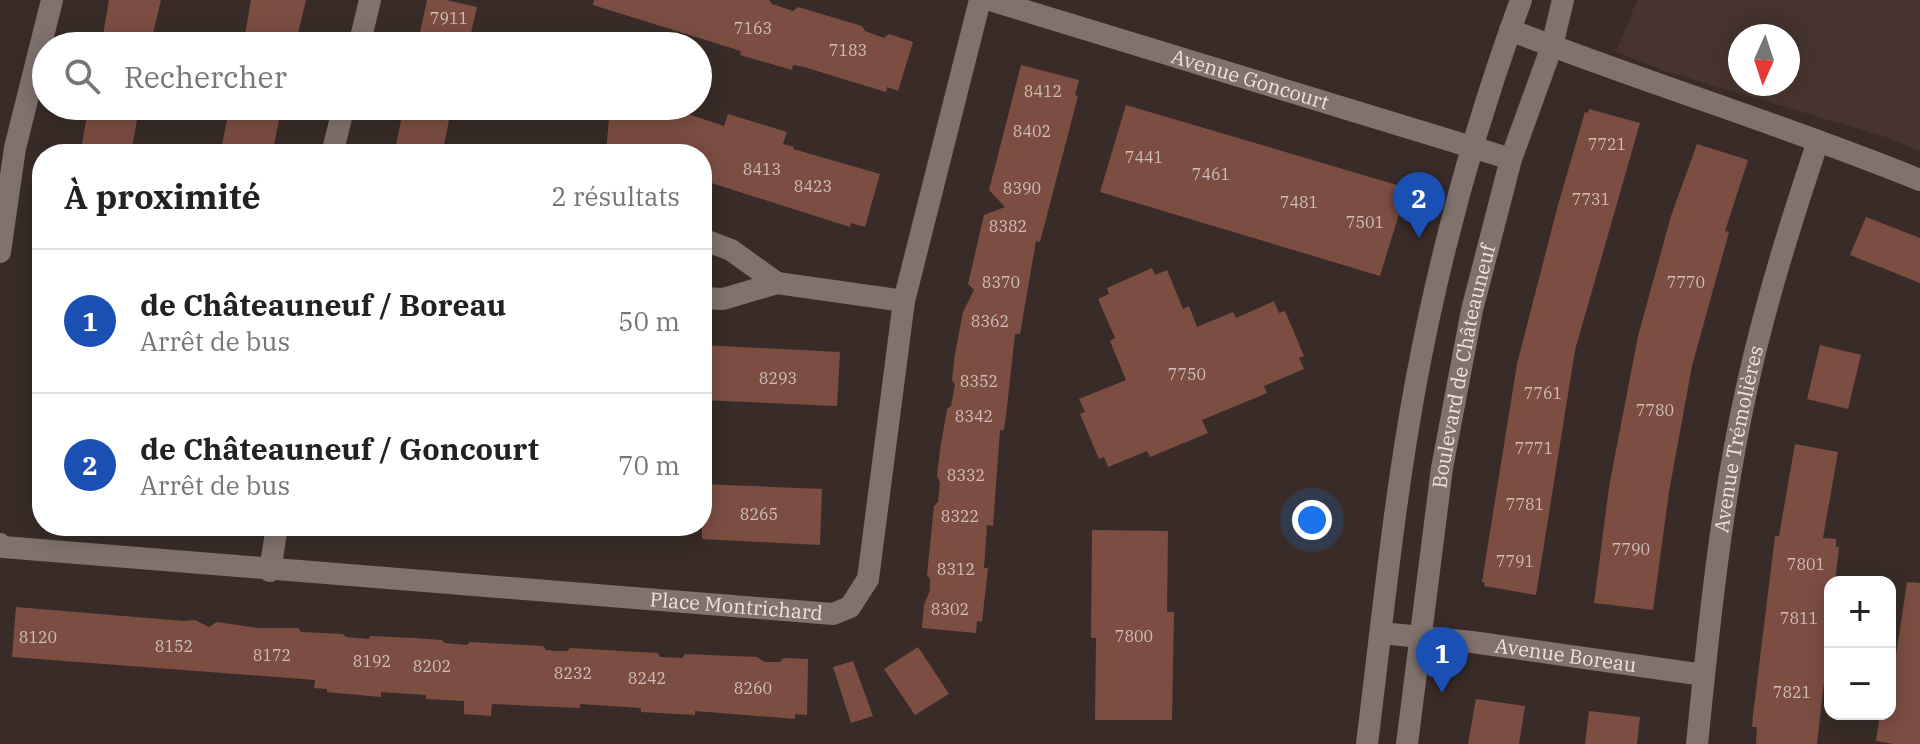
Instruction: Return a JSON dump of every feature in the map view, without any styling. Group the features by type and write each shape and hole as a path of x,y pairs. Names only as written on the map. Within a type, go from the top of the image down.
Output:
{"street":[{"path":"44,32 52,0"},
{"path":"362,32 370,0"},
{"name":"Place Montrichard","path":"0,544 3,547 270,571 833,614 850,607 868,579 904,301 980,0"},
{"name":"Avenue Goncourt","path":"990,0 1511,159"},
{"name":"Boulevard de Châteauneuf","path":"1367,744 1395,517 1432,302 1473,147 1521,0"},
{"name":"Boulevard de Châteauneuf","path":"1407,744 1430,552 1455,388 1511,159 1552,46 1563,0"},
{"path":"1510,30 1920,180"},
{"path":"0,252 15,148 32,80"},
{"path":"334,144 340,120"},
{"name":"Avenue Trémolières","path":"1697,744 1734,459 1747,388 1785,241 1818,141"},
{"path":"712,243 731,250 777,283"},
{"path":"712,298 723,299 777,283 904,301"},
{"path":"270,571 275,536"},
{"name":"Avenue Boreau","path":"1381,633 1704,675"}],"shaded area":[{"path":"1637,0 1920,0 1920,151 1889,138 1749,96 1800,96 1800,24 1728,24 1728,90 1616,52"}],"building":[{"path":"109,0 161,0 153,32 103,32"},
{"path":"251,0 306,0 298,32 245,32"},
{"path":"427,0 446,0 477,7 471,32 420,32"},
{"path":"594,0 769,0 793,11 798,7 862,26 865,31 884,38 889,34 913,42 898,91 887,87 886,92 804,67 793,65 792,70 740,55 741,51 712,42 712,32 680,32 593,5"},
{"path":"1021,65 1079,80 1075,95 1078,96 1040,242 1036,241 1020,334 1015,334 1004,430 1000,430 993,526 987,525 984,568 988,568 982,622 977,621 976,633 922,628 924,605 930,590 927,575 934,506 938,502 940,450 955,385 952,380 955,354 963,312 974,290 968,284 984,215 1005,207 989,190"},
{"path":"1126,105 1407,188 1380,276 1100,192"},
{"path":"1589,109 1640,123 1575,350 1536,595 1484,586 1482,582 1517,364 1558,205 1585,112 1588,113"},
{"path":"728,114 787,132 783,144 793,149 880,174 865,227 851,223 850,227 712,183 712,144 607,144 609,120 706,120 724,126"},
{"path":"86,120 137,120 133,144 82,144"},
{"path":"227,120 279,120 274,144 222,144"},
{"path":"401,120 449,120 444,144 396,144"},
{"path":"1697,144 1748,160 1725,231 1729,232 1692,366 1669,492 1653,610 1594,603 1609,487 1638,336 1671,216"},
{"path":"1866,217 1920,238 1920,283 1850,255"},
{"path":"1152,268 1155,275 1167,270 1183,309 1189,306 1197,327 1233,312 1236,318 1274,301 1279,313 1285,311 1304,356 1299,358 1304,369 1264,386 1267,393 1202,420 1208,433 1150,457 1147,451 1108,467 1104,457 1099,459 1080,414 1085,412 1079,399 1126,380 1110,341 1115,338 1098,299 1109,294 1107,288"},
{"path":"1820,345 1861,355 1848,409 1807,399"},
{"path":"712,346 840,352 837,406 712,400"},
{"path":"1795,444 1838,452 1823,538 1836,539 1836,547 1839,547 1836,576 1824,576 1824,682 1817,744 1756,744 1757,727 1752,727 1775,536 1779,536"},
{"path":"712,484 822,489 820,545 702,539 702,536 712,536"},
{"path":"1092,530 1168,531 1167,612 1174,612 1172,720 1095,720 1096,638 1091,638"},
{"path":"1907,582 1920,583 1920,744 1876,741 1879,720 1896,720 1896,655"},
{"path":"16,607 195,620 209,627 217,622 257,628 298,628 301,632 368,639 371,636 414,638 467,645 470,642 543,646 546,650 556,651 570,648 658,653 660,657 682,658 685,654 757,657 765,662 780,662 784,658 808,659 807,715 795,714 795,719 695,711 695,715 641,712 641,708 580,704 580,708 492,704 491,716 464,714 464,701 426,699 426,695 381,692 381,697 327,692 327,689 314,688 315,680 12,657"},
{"path":"918,647 949,694 915,715 884,669"},
{"path":"853,661 873,716 851,723 833,667"},
{"path":"1476,699 1525,706 1519,744 1468,744"},
{"path":"1589,711 1640,717 1637,744 1585,744"}],"place":[{"name":"de Châteauneuf / Goncourt","path":"1419,238"},
{"name":"de Châteauneuf / Boreau","path":"1442,693"}]}
